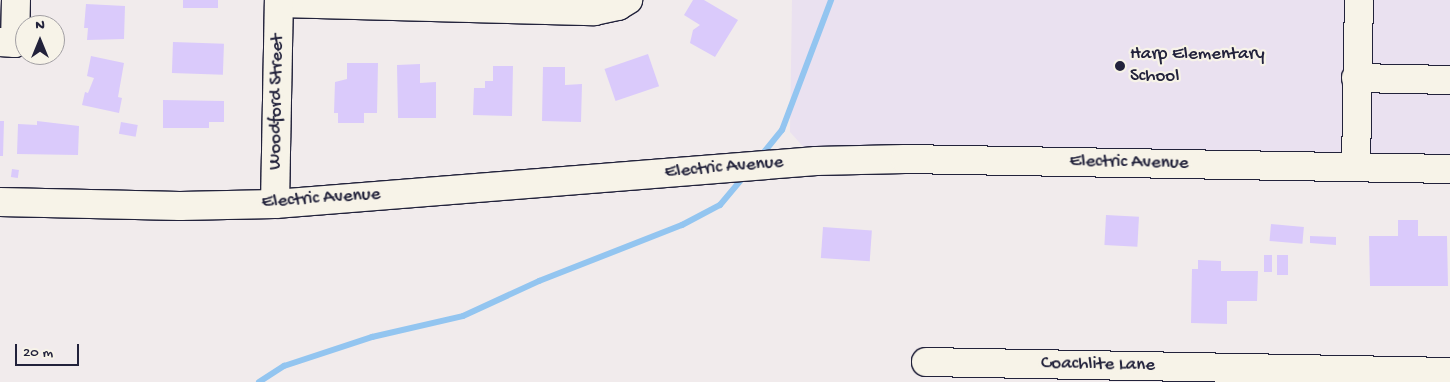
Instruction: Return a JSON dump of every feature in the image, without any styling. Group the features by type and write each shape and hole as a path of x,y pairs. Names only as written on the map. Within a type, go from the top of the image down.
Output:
{"street":[{"path":"7,42 16,0"},
{"path":"279,1 594,11 618,6 628,0"},
{"path":"1356,167 1356,78 1359,0"},
{"name":"Woodford Street","path":"275,204 279,1"},
{"path":"1356,78 1450,80"},
{"name":"Electric Avenue","path":"0,202 180,206 275,204 816,161 905,159 1450,169"},
{"name":"Coachlite Lane","path":"926,362 1450,372"}],"shaded area":[{"name":"Harp Elementary School","path":"792,0 1450,0 1450,169 816,161 790,132"}],"building":[{"path":"183,0 218,0 218,8 183,8"},
{"path":"693,0 704,0 738,20 715,57 690,43 693,30 700,25 684,15"},
{"path":"86,4 125,6 124,39 87,40 88,28 84,28"},
{"path":"173,42 224,44 223,75 172,73"},
{"path":"648,54 659,86 616,101 605,69"},
{"path":"91,56 124,63 118,97 122,98 119,113 82,105 85,92 88,93 94,78 87,76"},
{"path":"347,63 378,63 377,113 364,113 364,123 338,123 338,113 334,113 335,82 347,79"},
{"path":"420,64 420,83 436,82 436,118 398,118 397,65"},
{"path":"493,66 513,66 512,116 473,115 474,88 485,88 485,81 493,81"},
{"path":"543,67 565,67 565,85 582,84 581,122 542,121"},
{"path":"163,100 224,101 224,122 209,122 209,128 163,128"},
{"path":"0,121 4,121 3,156 0,156"},
{"path":"37,121 79,126 78,155 17,154 18,124 37,125"},
{"path":"121,122 138,125 136,137 119,134"},
{"path":"12,169 19,170 18,178 11,177"},
{"path":"1106,215 1139,217 1137,247 1104,245"},
{"path":"1398,220 1418,220 1418,236 1447,236 1448,286 1370,286 1369,236 1398,236"},
{"path":"1271,224 1304,227 1302,244 1270,241"},
{"path":"823,227 872,230 870,261 821,258"},
{"path":"1310,236 1336,237 1336,245 1310,243"},
{"path":"1264,255 1272,255 1272,272 1264,272"},
{"path":"1277,255 1288,255 1288,275 1277,275"},
{"path":"1198,260 1221,261 1221,271 1258,271 1257,301 1227,301 1227,324 1191,323 1192,269 1198,269"}],"waterway":[{"path":"760,157 782,130 831,0"},
{"path":"259,382 284,366 372,337 463,316 539,281 682,225 720,205 746,174"}],"place":[{"name":"Harp Elementary School","path":"1120,66"}]}
